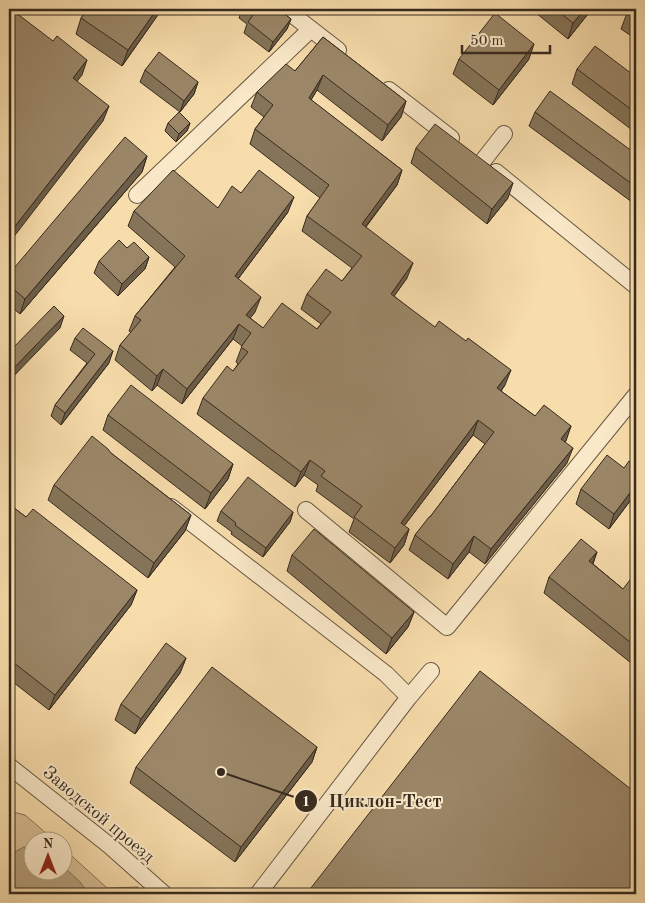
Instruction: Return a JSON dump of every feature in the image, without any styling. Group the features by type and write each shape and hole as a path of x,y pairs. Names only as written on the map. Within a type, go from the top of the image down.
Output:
{"street":[{"path":"285,9 350,59"},
{"path":"137,195 311,29"},
{"path":"381,84 525,195 636,286"},
{"path":"482,162 504,134"},
{"path":"306,510 447,627 636,396"},
{"path":"157,496 386,674 409,697"},
{"path":"258,894 431,671"},
{"name":"Заводской проезд","path":"9,766 110,846 164,894"}],"shaded area":[{"path":"9,811 25,815 42,830 22,830 22,880 72,880 72,856 107,888 138,887 138,894 9,894"},
{"path":"22,848 22,880 72,880 72,874 89,894 9,894 9,855"}],"building":[{"path":"9,9 53,41 57,36 87,60 73,78 109,106 9,234"},
{"path":"88,9 157,9 128,50 81,18"},
{"path":"245,9 278,9 291,19 273,42 248,22 253,15"},
{"path":"555,9 585,9 573,23"},
{"path":"630,9 636,9 636,20 627,13"},
{"path":"495,13 534,44 499,90 459,59"},
{"path":"323,37 406,101 388,125 323,75 309,98 402,170 362,224 413,263 391,294 435,327 439,321 466,341 468,338 511,370 497,388 535,416 544,405 571,426 561,439 573,448 491,549 474,536 453,564 415,535 494,432 478,420 401,523 409,529 395,548 354,517 362,506 321,476 325,471 310,460 301,472 203,398 227,366 233,371 248,352 241,347 251,333 239,324 187,389 163,369 157,376 120,345 141,320 135,316 185,256 134,211 173,170 218,208 232,186 241,193 259,170 294,197 235,276 261,297 246,315 263,328 282,303 317,329 331,312 307,294 326,269 342,281 362,256 307,216 329,185 255,129 273,105 257,92 286,64 295,71"},
{"path":"595,46 636,77 636,113 577,69"},
{"path":"159,52 198,82 184,101 145,70"},
{"path":"550,91 636,154 636,187 535,112"},
{"path":"179,112 190,123 179,134 168,123"},
{"path":"435,124 513,183 492,209 416,148"},
{"path":"125,137 147,156 25,299 9,285 9,274"},
{"path":"119,240 127,248 134,242 149,257 122,284 99,261"},
{"path":"54,306 64,316 9,373 9,352"},
{"path":"83,328 113,351 65,413 55,405 95,354 75,338"},
{"path":"131,385 233,464 211,493 108,415"},
{"path":"92,436 191,515 154,563 54,485"},
{"path":"607,455 624,468 629,461 636,467 636,485 614,514 581,489"},
{"path":"248,477 293,512 266,548 235,525 236,523 221,511"},
{"path":"9,504 26,517 33,509 137,590 55,695 9,659"},
{"path":"314,529 414,612 392,638 292,555"},
{"path":"581,539 597,552 589,561 623,589 633,576 636,578 636,647 549,577"},
{"path":"166,643 186,658 141,719 121,704"},
{"path":"212,667 317,747 241,847 136,767"},
{"path":"480,671 636,793 636,894 308,894 307,893"}],"place":[{"name":"Циклон-Тест","path":"221,772"}]}
